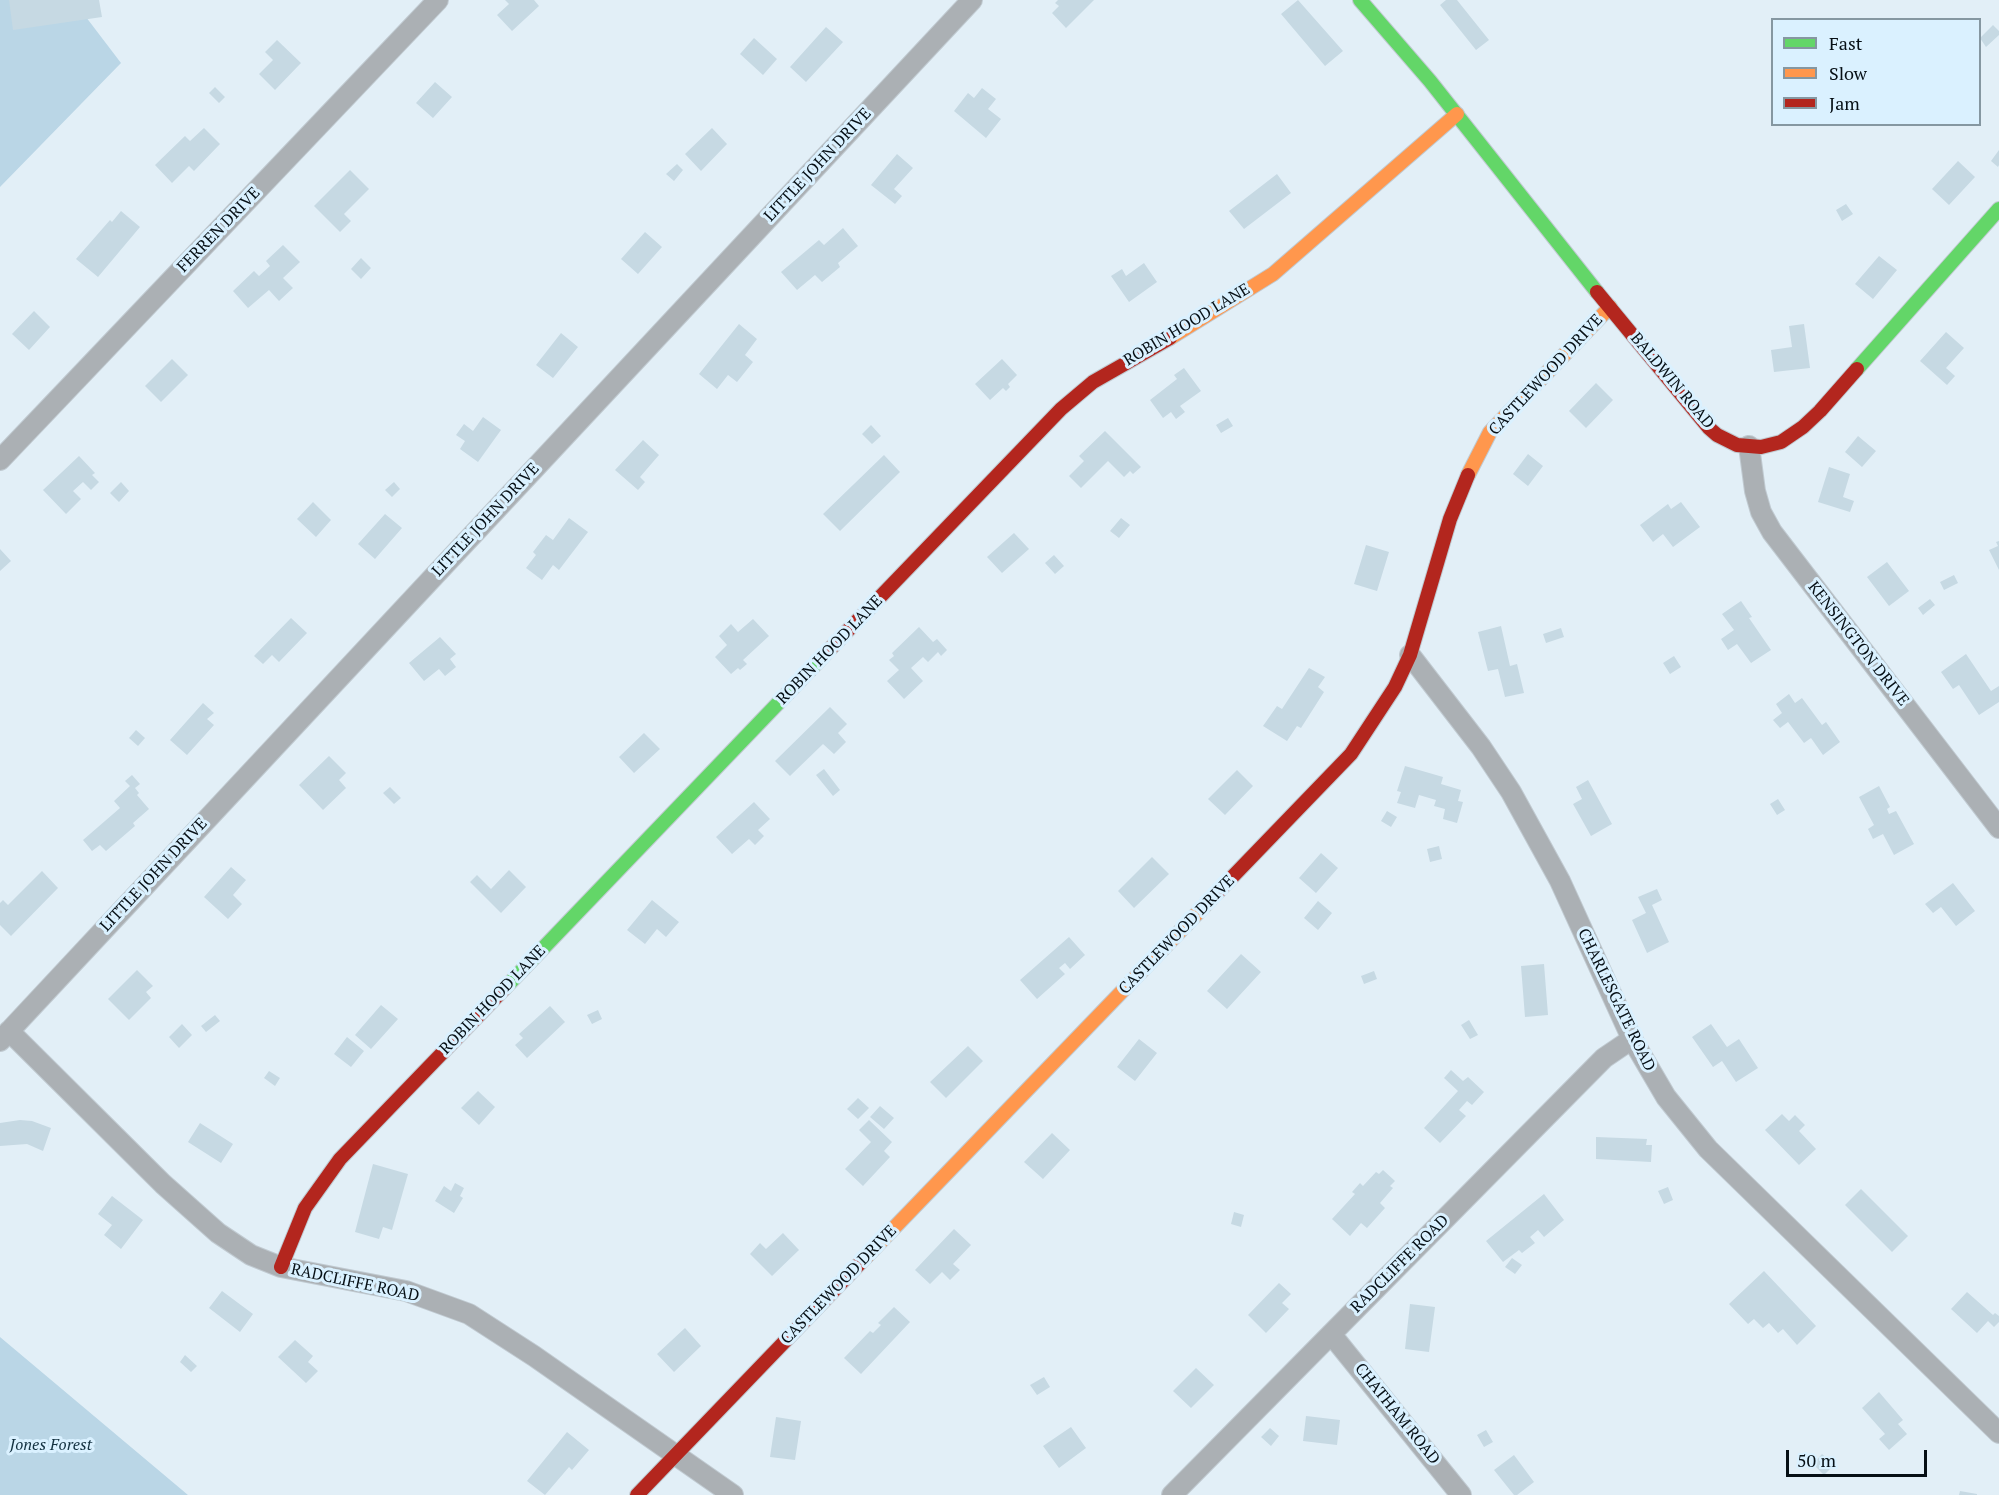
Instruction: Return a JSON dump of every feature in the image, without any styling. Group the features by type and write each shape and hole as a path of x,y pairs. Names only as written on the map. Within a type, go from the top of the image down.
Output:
{"street":[{"name":"FERREN DRIVE","path":"0,460 438,0"},
{"name":"LITTLE JOHN DRIVE","path":"5,1036 972,0"},
{"name":"BALDWIN ROAD","path":"1360,0 1408,53 1527,205 1709,428 1737,445 1761,447 1781,441 1803,427 1821,411 1999,209"},
{"name":"ROBIN HOOD LANE","path":"281,1267 305,1208 340,1159 1061,410 1093,382 1200,321 1273,274 1457,114"},
{"name":"CASTLEWOOD DRIVE","path":"637,1495 1351,754 1395,687 1410,655 1450,519 1477,455 1490,432 1610,307"},
{"name":"KENSINGTON DRIVE","path":"1749,446 1755,491 1761,512 1772,532 1999,828"},
{"name":"CHARLESGATE ROAD","path":"1410,655 1481,747 1511,792 1560,881 1632,1040 1666,1097 1708,1149 1999,1433"},
{"name":"RADCLIFFE ROAD","path":"5,1036 210,1226 251,1255 281,1267 406,1291 469,1314 534,1356 733,1495"},
{"name":"RADCLIFFE ROAD","path":"1172,1495 1604,1058 1632,1040"},
{"name":"CHATHAM ROAD","path":"1331,1334 1461,1495"}],"green space":[{"path":"0,0 73,0 121,63 0,187"},
{"name":"Jones Forest","path":"0,1337 188,1495 0,1495"}],"building":[{"path":"9,0 99,0 102,17 13,30"},
{"path":"505,0 534,0 539,6 512,31 497,15 509,4"},
{"path":"1058,0 1094,0 1066,28 1052,13 1059,6 1055,3"},
{"path":"1298,0 1343,51 1325,66 1281,14"},
{"path":"1446,0 1457,0 1489,40 1476,50 1440,5"},
{"path":"1993,25 1999,31 1999,35 1986,47 1981,37"},
{"path":"826,27 843,42 806,82 790,67"},
{"path":"754,38 777,59 763,75 740,54"},
{"path":"277,40 301,63 275,90 259,74 273,60 265,52"},
{"path":"435,82 452,97 433,118 416,103"},
{"path":"215,87 225,97 219,103 209,93"},
{"path":"982,88 996,99 988,109 1001,119 986,138 954,111 968,93 974,98"},
{"path":"204,128 220,144 194,171 189,166 172,183 155,165 185,136 190,141"},
{"path":"712,128 727,144 701,171 685,154"},
{"path":"1999,150 1999,165 1998,167 1991,161"},
{"path":"897,154 913,168 894,189 902,196 895,204 871,185"},
{"path":"1958,161 1975,177 1949,205 1932,189"},
{"path":"677,164 683,170 674,181 666,174"},
{"path":"350,170 369,189 344,214 351,221 340,232 314,206"},
{"path":"1277,174 1291,193 1244,229 1229,211"},
{"path":"1846,204 1853,214 1842,221 1836,210"},
{"path":"121,211 140,227 98,277 76,259 110,220 112,222"},
{"path":"843,228 858,246 838,263 840,267 822,282 815,275 797,290 781,272 819,240 824,245"},
{"path":"645,232 662,247 638,274 621,259"},
{"path":"283,245 300,262 283,278 293,288 279,301 269,290 248,308 233,291 254,271 259,276 270,266 266,261"},
{"path":"1879,256 1897,270 1873,299 1855,284"},
{"path":"361,258 371,268 361,279 351,269"},
{"path":"1144,263 1157,282 1129,302 1111,276 1122,269 1126,276"},
{"path":"34,311 50,327 29,350 12,334"},
{"path":"739,324 757,339 745,355 753,362 737,382 728,375 717,389 699,374"},
{"path":"1804,324 1810,368 1774,372 1771,350 1792,347 1789,326"},
{"path":"1946,332 1964,348 1946,368 1955,376 1947,385 1920,361"},
{"path":"561,333 578,347 553,378 536,365"},
{"path":"172,359 188,375 161,402 145,386"},
{"path":"1002,359 1017,375 1008,384 1010,387 1006,391 1003,388 990,400 975,384"},
{"path":"1184,368 1201,391 1180,406 1185,412 1176,419 1171,412 1163,418 1150,400 1177,379 1174,375"},
{"path":"1596,383 1613,400 1586,428 1569,411"},
{"path":"483,417 501,430 478,462 460,449 465,441 456,435 464,424 473,431"},
{"path":"1228,418 1233,426 1221,433 1216,425"},
{"path":"871,425 881,436 872,444 862,434"},
{"path":"1105,431 1141,467 1133,474 1130,471 1124,477 1108,461 1081,488 1069,476 1084,461 1079,456"},
{"path":"1858,436 1876,451 1862,467 1845,452"},
{"path":"643,440 659,455 640,477 645,482 638,490 615,470"},
{"path":"1528,454 1543,466 1528,486 1513,474"},
{"path":"884,455 900,472 840,531 823,514"},
{"path":"79,456 95,473 92,475 99,482 91,490 83,482 73,491 81,499 66,514 43,490"},
{"path":"1829,467 1850,474 1843,497 1854,501 1850,512 1818,502"},
{"path":"121,482 129,491 119,502 110,493"},
{"path":"394,482 400,489 392,497 385,490"},
{"path":"313,502 331,520 316,537 297,519"},
{"path":"1681,502 1700,527 1673,547 1663,534 1653,542 1640,525 1668,504 1671,509"},
{"path":"385,514 402,528 375,559 358,544"},
{"path":"569,518 588,532 559,570 553,565 542,580 526,568 536,555 533,552 546,535 553,540"},
{"path":"1121,518 1130,525 1119,538 1110,531"},
{"path":"1014,533 1029,549 1002,573 987,557"},
{"path":"1999,541 1999,570 1989,550 1998,546 1996,542"},
{"path":"1366,545 1389,552 1377,591 1354,584"},
{"path":"0,549 11,561 0,571"},
{"path":"1054,555 1064,566 1055,574 1045,563"},
{"path":"1887,562 1909,591 1889,606 1867,577"},
{"path":"1954,575 1958,583 1944,590 1940,582"},
{"path":"1930,599 1935,605 1923,615 1918,608"},
{"path":"1741,601 1752,617 1749,618 1771,650 1751,663 1737,644 1728,650 1721,639 1734,630 1722,614"},
{"path":"291,618 307,633 279,662 272,655 263,664 254,656"},
{"path":"753,619 769,636 743,660 747,664 731,674 715,657 727,645 719,636 731,624 738,632"},
{"path":"1501,626 1510,666 1517,664 1524,693 1505,697 1498,669 1488,671 1478,632"},
{"path":"919,627 933,642 937,639 947,650 941,656 938,652 928,662 923,657 911,668 923,681 904,699 887,681 899,670 889,660 894,656 892,653"},
{"path":"1561,628 1564,637 1546,643 1543,634"},
{"path":"440,637 456,654 450,659 456,667 445,676 439,669 424,681 409,663"},
{"path":"1966,654 1991,691 1999,686 1999,702 1979,715 1959,685 1953,689 1941,672"},
{"path":"1674,656 1681,667 1670,674 1663,663"},
{"path":"1309,668 1325,677 1318,687 1324,692 1301,728 1297,726 1287,741 1263,726 1277,706 1282,709"},
{"path":"1789,694 1795,703 1802,698 1822,725 1826,722 1840,742 1823,755 1811,738 1804,743 1788,722 1780,728 1773,720 1782,713 1776,704"},
{"path":"203,703 214,713 207,719 214,725 187,755 170,740"},
{"path":"830,707 847,724 838,733 846,742 834,754 823,744 790,776 775,761"},
{"path":"136,730 145,738 138,746 129,738"},
{"path":"644,733 660,749 634,773 619,757"},
{"path":"329,756 346,773 339,780 346,788 323,810 299,785"},
{"path":"1405,766 1443,777 1441,784 1461,790 1458,801 1463,802 1457,823 1443,819 1445,809 1434,806 1436,800 1419,795 1415,808 1397,803 1401,792 1397,791"},
{"path":"824,769 840,790 833,796 816,775"},
{"path":"1237,770 1253,786 1225,815 1208,799"},
{"path":"132,775 140,784 135,788 139,793 137,795 149,809 133,823 135,826 106,851 100,845 92,851 83,840 120,808 114,801 130,786 125,781"},
{"path":"1588,780 1612,824 1591,836 1573,804 1582,799 1576,787"},
{"path":"1879,786 1890,807 1887,809 1889,814 1896,811 1914,844 1894,855 1883,834 1873,839 1868,829 1874,825 1859,797"},
{"path":"390,787 401,798 394,804 383,793"},
{"path":"1778,799 1785,810 1777,815 1770,804"},
{"path":"754,802 770,819 758,830 764,836 755,845 749,839 732,854 716,837"},
{"path":"1387,811 1397,817 1391,827 1381,821"},
{"path":"1439,846 1442,859 1430,862 1427,849"},
{"path":"1321,853 1338,868 1316,893 1299,878"},
{"path":"1152,857 1169,874 1134,908 1118,891"},
{"path":"231,867 246,880 233,895 242,904 228,919 204,897"},
{"path":"509,870 526,887 501,913 470,882 477,875 491,889"},
{"path":"42,871 58,888 11,936 0,925 0,903 3,900 8,905"},
{"path":"1953,883 1975,911 1956,926 1941,907 1933,913 1925,904"},
{"path":"1657,889 1662,900 1652,905 1669,942 1647,953 1632,920 1646,913 1638,897"},
{"path":"652,900 679,922 666,937 657,929 645,944 627,930"},
{"path":"1318,901 1332,913 1318,930 1304,918"},
{"path":"1069,937 1085,955 1070,969 1065,963 1059,968 1065,974 1037,999 1020,980"},
{"path":"1241,954 1261,972 1227,1009 1207,991"},
{"path":"1544,964 1548,1015 1525,1017 1521,966"},
{"path":"137,970 153,986 146,992 151,998 129,1020 108,999"},
{"path":"1374,971 1377,979 1364,984 1361,976"},
{"path":"381,1005 398,1019 371,1049 355,1035"},
{"path":"550,1006 565,1022 527,1058 515,1045 523,1038 519,1034"},
{"path":"598,1010 602,1019 592,1024 587,1015"},
{"path":"215,1015 220,1021 206,1032 201,1026"},
{"path":"1469,1020 1478,1035 1470,1039 1461,1025"},
{"path":"182,1024 192,1035 179,1048 169,1037"},
{"path":"1711,1024 1727,1047 1739,1039 1758,1068 1736,1082 1722,1061 1713,1067 1692,1037"},
{"path":"347,1037 364,1051 351,1067 334,1054"},
{"path":"1139,1039 1157,1053 1135,1081 1117,1067"},
{"path":"968,1046 983,1061 946,1098 930,1082"},
{"path":"1451,1070 1463,1081 1468,1077 1484,1092 1472,1105 1467,1101 1459,1110 1466,1116 1440,1143 1424,1128 1458,1091 1444,1078"},
{"path":"269,1071 280,1078 275,1086 264,1078"},
{"path":"478,1091 495,1107 479,1125 461,1108"},
{"path":"858,1098 869,1108 858,1119 847,1109"},
{"path":"880,1106 894,1118 884,1129 870,1117"},
{"path":"1782,1114 1789,1121 1795,1115 1805,1125 1799,1131 1816,1149 1799,1165 1765,1130"},
{"path":"869,1120 892,1142 884,1151 890,1157 863,1186 845,1169 871,1142 859,1130"},
{"path":"32,1121 51,1128 43,1151 27,1144 0,1146 0,1123"},
{"path":"200,1123 233,1144 221,1163 188,1142"},
{"path":"1052,1133 1070,1150 1043,1179 1024,1162"},
{"path":"1596,1137 1647,1139 1646,1145 1652,1145 1651,1162 1596,1159"},
{"path":"373,1164 408,1174 392,1230 383,1227 379,1239 355,1232"},
{"path":"1383,1170 1395,1181 1390,1186 1393,1188 1380,1203 1385,1208 1367,1228 1361,1223 1350,1236 1332,1219 1355,1194 1352,1192 1360,1183 1363,1186 1376,1172 1379,1174"},
{"path":"455,1183 464,1188 460,1196 463,1198 454,1213 435,1201 444,1186 451,1191"},
{"path":"1668,1187 1673,1200 1664,1204 1658,1191"},
{"path":"1861,1189 1908,1236 1892,1252 1845,1205"},
{"path":"1544,1194 1564,1220 1544,1237 1538,1230 1530,1237 1535,1243 1522,1253 1519,1250 1503,1262 1486,1241"},
{"path":"112,1196 143,1220 121,1249 104,1235 112,1225 98,1214"},
{"path":"1234,1212 1244,1215 1241,1227 1231,1224"},
{"path":"954,1229 971,1245 953,1264 960,1270 950,1280 942,1272 930,1284 915,1270"},
{"path":"783,1233 799,1250 772,1276 750,1254 760,1243 766,1249"},
{"path":"1512,1258 1522,1265 1515,1274 1505,1267"},
{"path":"1764,1271 1816,1326 1797,1345 1783,1329 1778,1333 1769,1323 1763,1328 1754,1319 1748,1324 1729,1304"},
{"path":"1279,1283 1291,1294 1282,1303 1289,1309 1266,1333 1248,1315"},
{"path":"222,1291 253,1314 240,1332 209,1308"},
{"path":"1967,1292 1993,1315 1995,1313 1999,1316 1999,1322 1994,1327 1988,1321 1977,1333 1951,1309"},
{"path":"1410,1304 1435,1307 1429,1352 1405,1349"},
{"path":"894,1307 910,1322 861,1374 844,1358 870,1331 873,1333 881,1325 878,1323"},
{"path":"685,1328 701,1346 674,1372 657,1354"},
{"path":"295,1340 313,1356 308,1362 318,1371 306,1383 278,1357"},
{"path":"185,1355 197,1366 191,1372 180,1362"},
{"path":"1196,1368 1214,1385 1191,1408 1173,1391"},
{"path":"1044,1377 1050,1387 1037,1395 1030,1385"},
{"path":"1879,1392 1903,1420 1898,1424 1907,1434 1889,1450 1879,1439 1885,1434 1862,1408"},
{"path":"1306,1416 1340,1420 1337,1445 1303,1441"},
{"path":"776,1417 801,1421 795,1460 770,1457"},
{"path":"1071,1427 1086,1448 1059,1468 1043,1446"},
{"path":"1270,1428 1279,1436 1271,1446 1261,1437"},
{"path":"1486,1430 1493,1442 1484,1447 1477,1435"},
{"path":"567,1432 589,1450 572,1470 569,1467 545,1495 527,1481"},
{"path":"1822,1454 1834,1465 1824,1475 1813,1464"},
{"path":"1514,1455 1534,1482 1517,1495 1514,1495 1494,1470"},
{"path":"1960,1491 1977,1494 1977,1495 1959,1495"}],"traffic: fast":[{"path":"1360,0 1430,81 1597,292"},
{"path":"1857,369 1999,209"},
{"path":"504,989 831,648"}],"traffic: slow":[{"path":"1170,338 1273,274 1457,114"},
{"path":"1468,475 1490,432 1610,307"},
{"path":"866,1257 1213,897"}],"traffic: jam":[{"path":"1597,292 1709,428 1717,435 1737,445 1761,447 1781,442 1803,427 1820,411 1857,369"},
{"path":"831,648 1061,409 1093,382 1170,338"},
{"path":"1213,897 1351,754 1395,687 1410,655 1450,519 1468,475"},
{"path":"281,1267 305,1208 340,1159 504,989"},
{"path":"637,1495 866,1257"}]}
